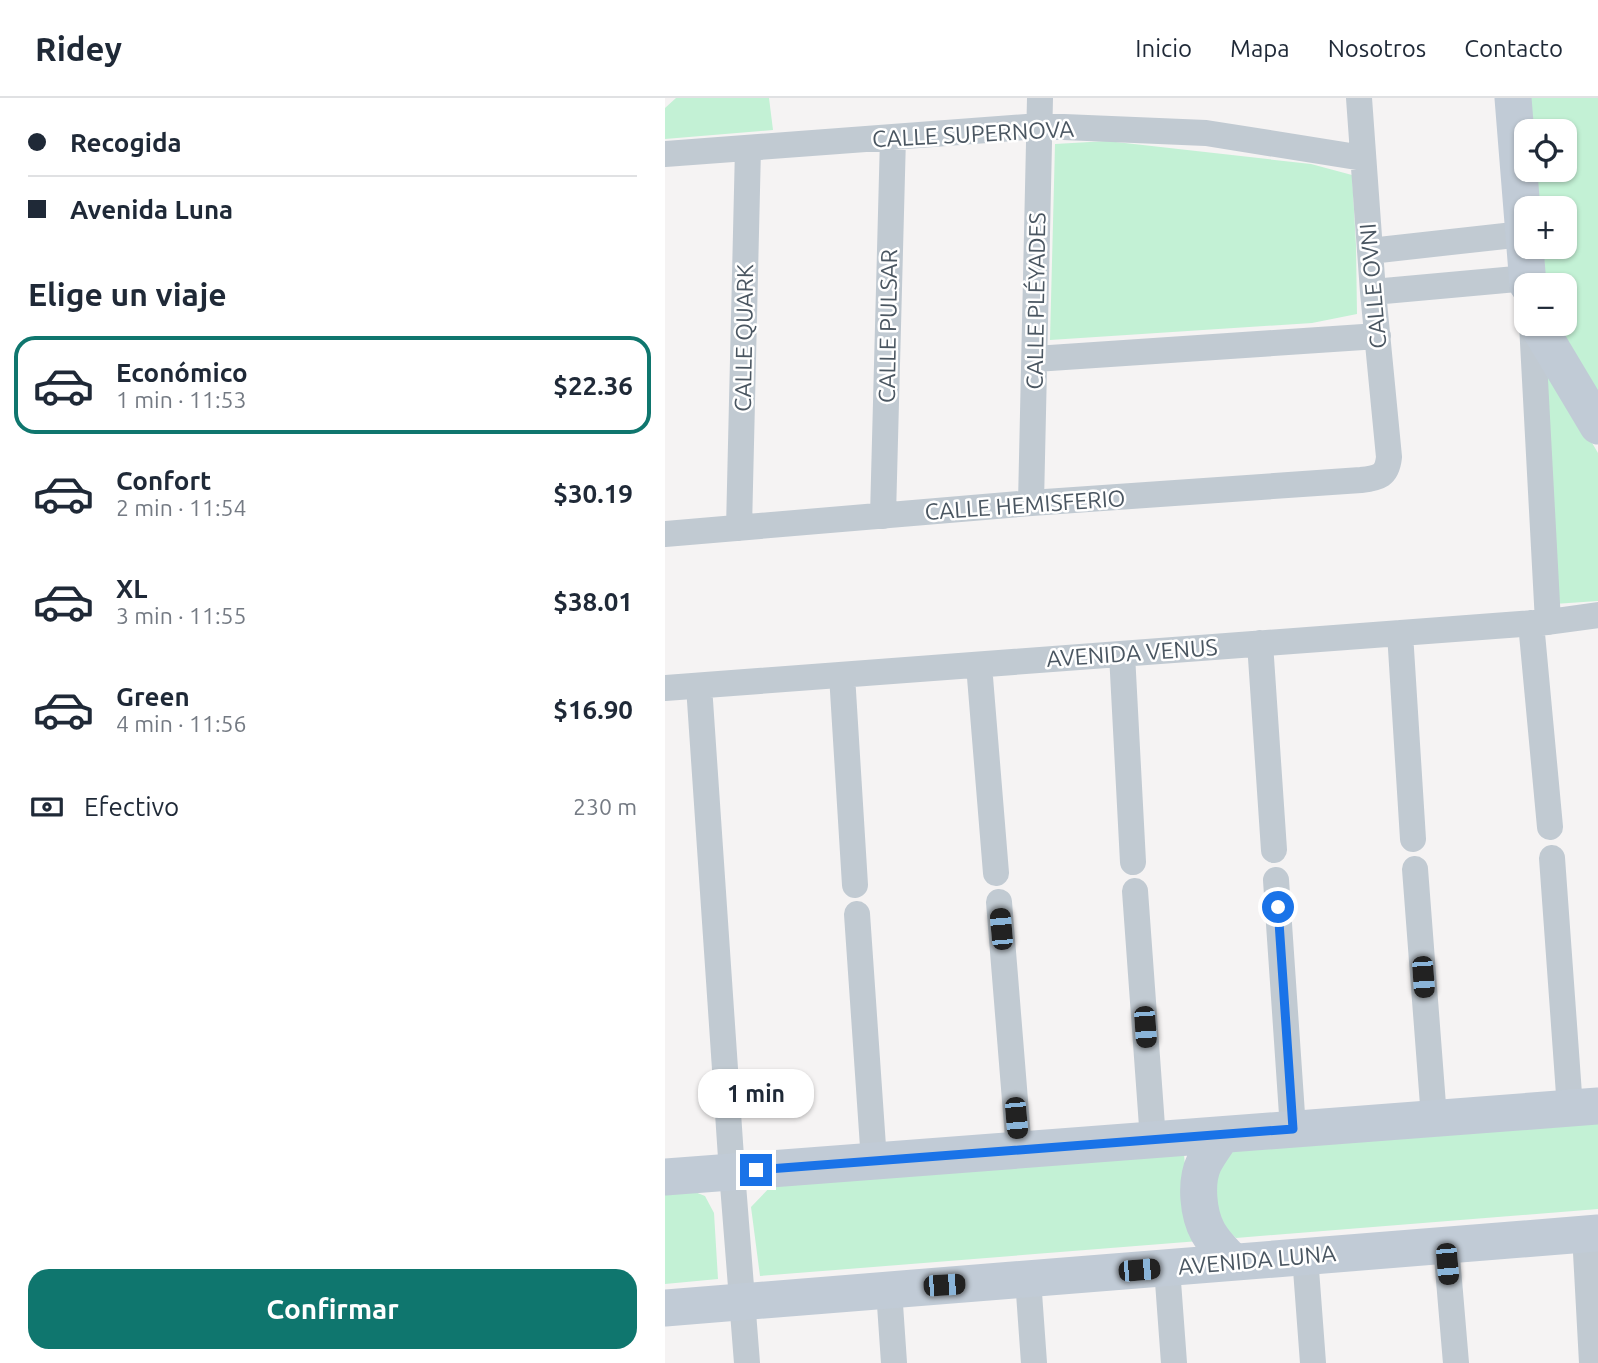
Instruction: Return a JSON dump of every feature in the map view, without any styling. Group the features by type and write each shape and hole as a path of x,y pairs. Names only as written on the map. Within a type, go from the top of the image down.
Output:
{"street":[{"name":"CALLE PLÉYADES","path":"1031,503 1041,98"},
{"name":"CALLE OVNI","path":"1359,98 1373,292 1389,457 1384,473"},
{"path":"1513,98 1520,196"},
{"name":"CALLE SUPERNOVA","path":"665,154 1040,126 1206,133 1363,158"},
{"name":"CALLE PULSAR","path":"883,516 893,137"},
{"name":"CALLE QUARK","path":"739,528 748,148"},
{"path":"1370,251 1514,235"},
{"path":"1373,292 1514,283"},
{"path":"1035,359 1378,336"},
{"path":"1535,336 1540,622 1550,827"},
{"path":"1542,336 1598,426"},
{"name":"CALLE HEMISFERIO","path":"665,534 1031,503 1373,479 1384,473"},
{"name":"AVENIDA VENUS","path":"665,688 1400,633 1598,615"},
{"path":"1400,633 1413,839"},
{"path":"1260,643 1274,850"},
{"path":"1122,654 1133,862"},
{"path":"979,665 996,873"},
{"path":"842,675 855,885"},
{"path":"699,686 747,1363"},
{"path":"665,1177 1584,1107 1552,858"},
{"path":"1415,869 1434,1118"},
{"path":"1276,880 1293,1129"},
{"path":"1135,891 1153,1140"},
{"path":"999,902 1019,1150"},
{"path":"857,914 874,1161"},
{"path":"1222,1135 1201,1170 1199,1198 1208,1232 1233,1262"},
{"path":"1591,1234 1592,1363"},
{"name":"AVENIDA LUNA","path":"665,1308 1591,1234"},
{"path":"1445,1245 1456,1363"},
{"path":"1305,1256 1313,1363"},
{"path":"1167,1268 1174,1363"},
{"path":"1028,1279 1034,1363"},
{"path":"889,1290 894,1363"}],"green space":[{"path":"676,98 769,98 773,130 665,139 665,108"},
{"path":"1529,98 1598,98 1598,395 1564,336 1577,336 1577,273 1545,273 1544,259 1577,259 1577,196 1538,196 1537,182 1577,182 1577,119 1531,119"},
{"path":"1107,141 1311,164 1352,175 1357,314 1312,323 1050,340 1055,144"},
{"path":"1541,356 1598,453 1598,601 1554,604"},
{"path":"1598,1123 1598,1209 1236,1238 1216,1220 1208,1179 1232,1150"},
{"path":"1184,1154 1187,1188 1199,1241 760,1276 751,1207 773,1184"},
{"path":"690,1190 705,1196 714,1213 718,1279 665,1284 665,1192"}],"route":[{"path":"756,1170 1293,1129 1278,907"}]}
